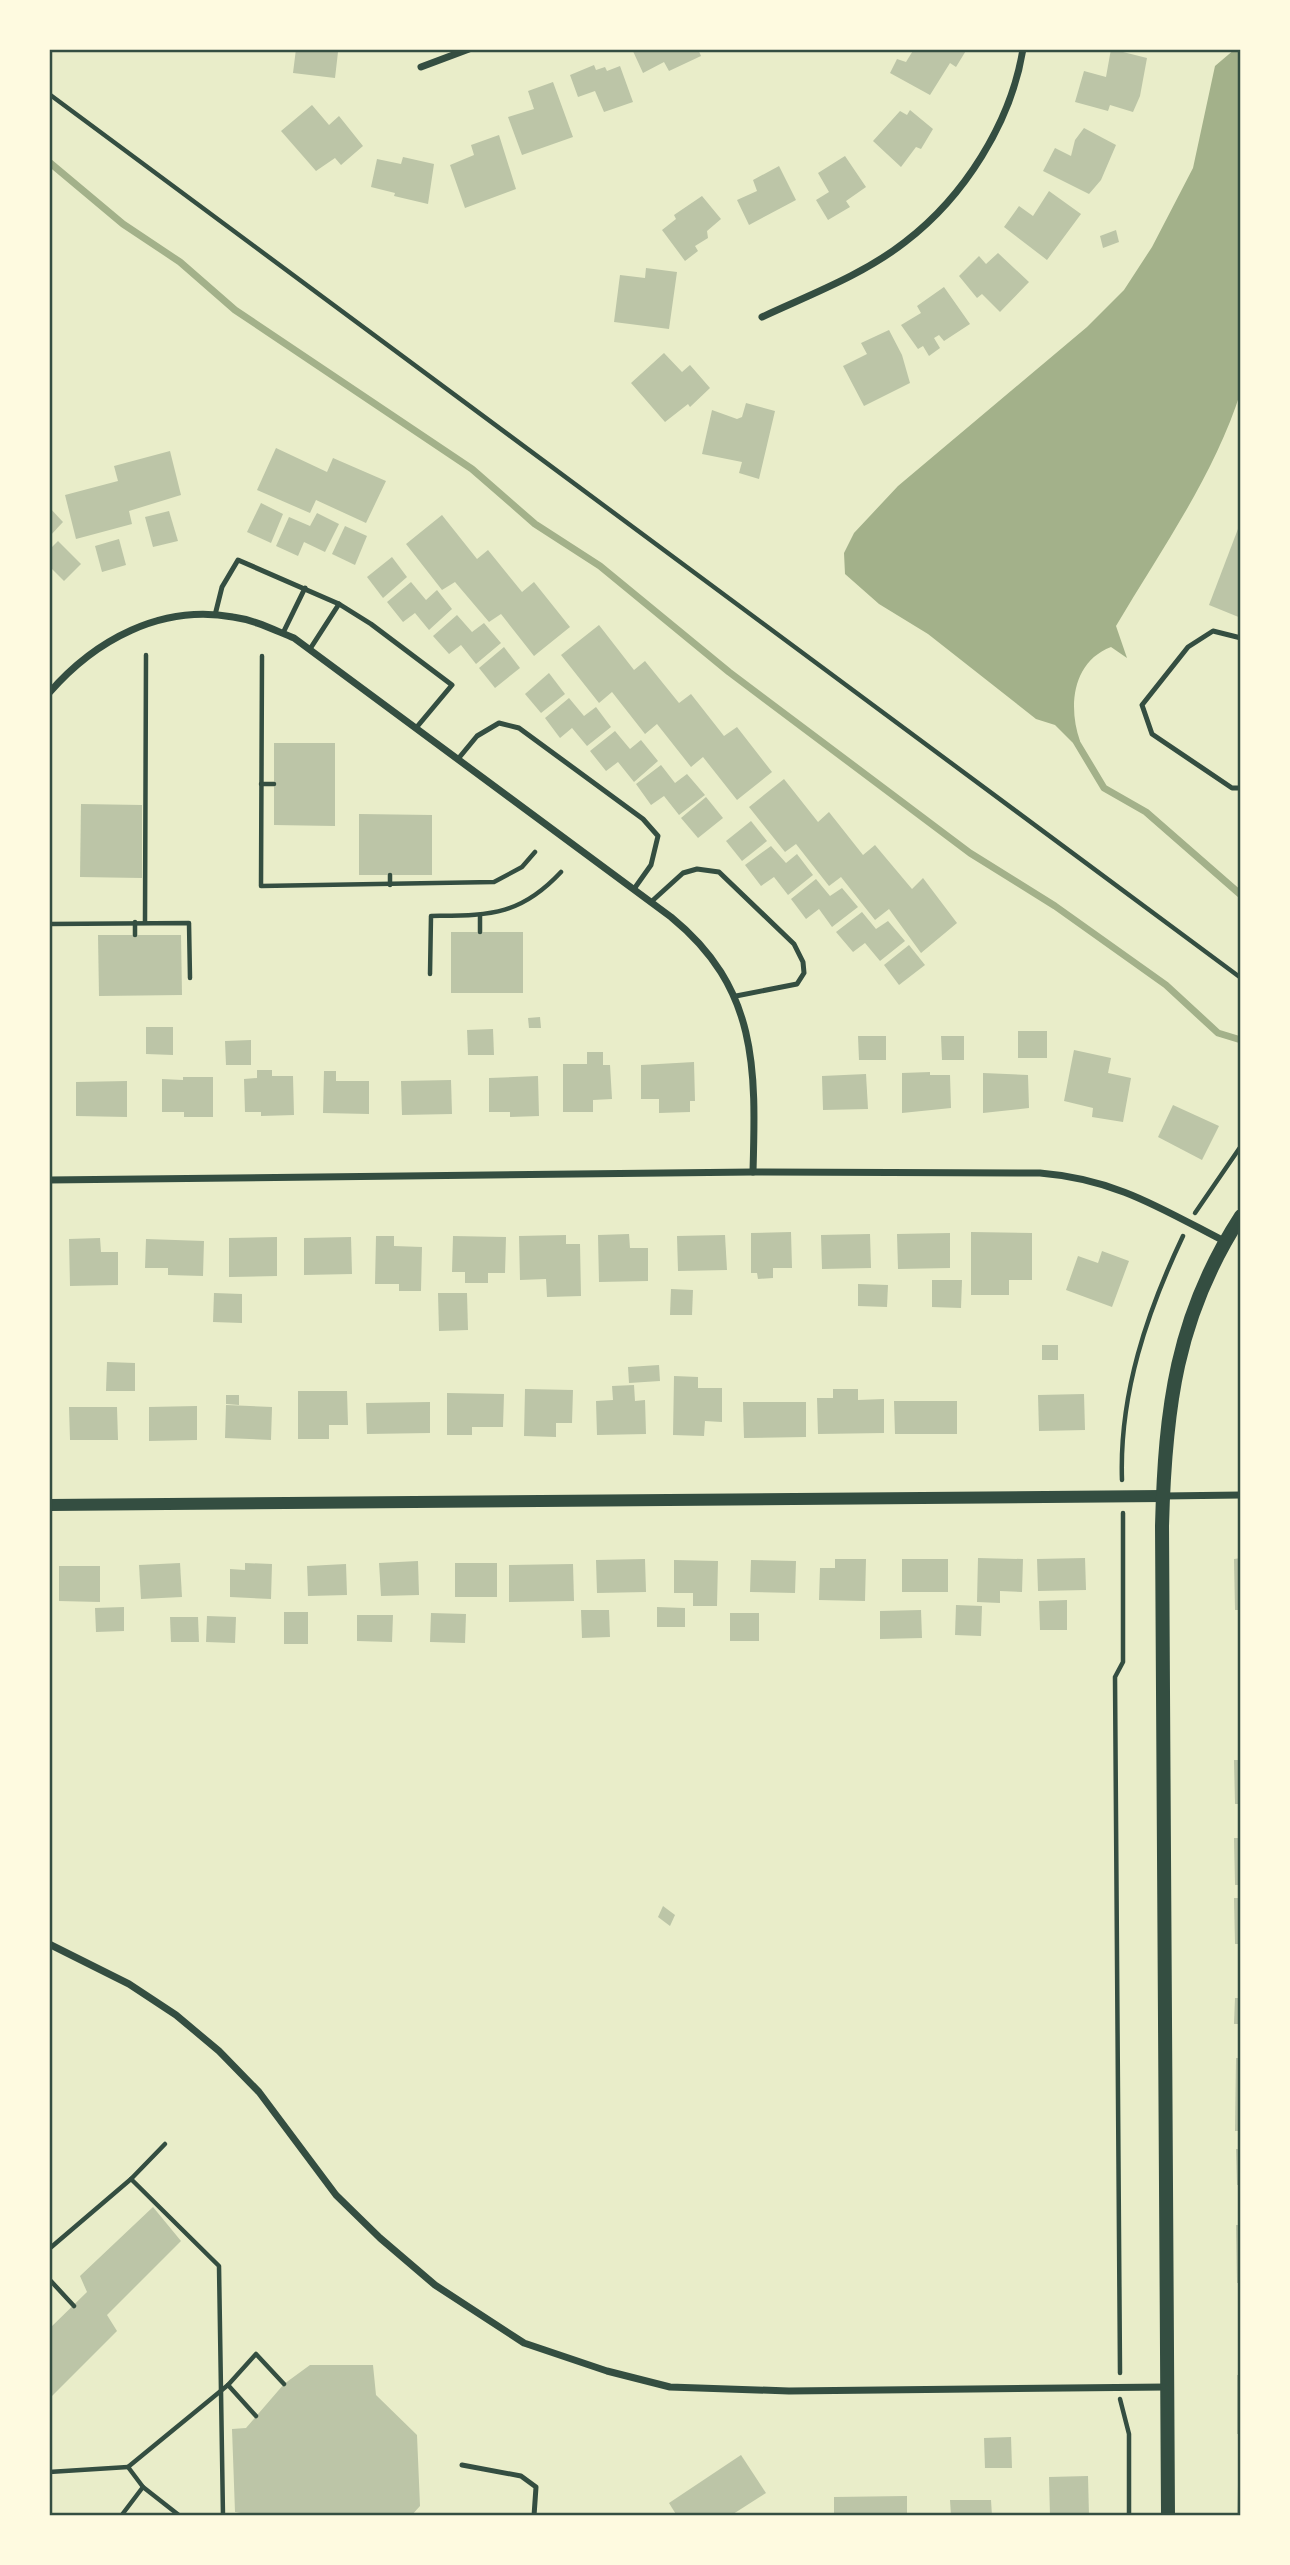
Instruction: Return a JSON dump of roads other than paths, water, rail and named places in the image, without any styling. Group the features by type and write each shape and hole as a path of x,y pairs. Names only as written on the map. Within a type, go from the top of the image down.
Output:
{"main road":[{"path":"1168,2516 1163,1496 1167,1418 1180,1348 1200,1289 1224,1241 1241,1216"}],"street":[{"path":"421,67 469,49"},
{"path":"762,317 881,258 927,223 968,176 986,148 1013,89 1023,49"},
{"path":"49,693 84,657 120,636 176,616 215,615 253,622 283,633 310,649 634,889 690,932 708,951 736,996 752,1053 753,1172"},
{"path":"49,1180 753,1172 1060,1175 1116,1187 1224,1241"},
{"path":"49,1505 1241,1496"},
{"path":"49,1944 130,1984 176,2015 219,2051 259,2092 336,2195 380,2238 435,2285 524,2343 607,2371 670,2387 789,2391 1166,2387"}],"lane":[{"path":"215,615 222,587 238,560 339,604 372,624 452,685 416,728"},
{"path":"283,633 305,588"},
{"path":"310,649 339,604"},
{"path":"1241,638 1213,631 1188,647 1142,705 1152,734 1231,788 1241,788"},
{"path":"458,759 477,736 499,723 519,728 643,819 658,836 651,865 634,889"},
{"path":"651,902 683,873 697,869 719,872 794,944 803,962 804,973 797,984 736,996"},
{"path":"463,2465 521,2476 536,2487 534,2516"}],"waterway":[{"path":"49,162 123,224 180,262 235,310 472,469 535,524 600,566 729,672 970,853 1055,906 1166,985 1218,1033 1241,1040"},
{"path":"1077,743 1104,788 1146,812 1241,895"}]}
